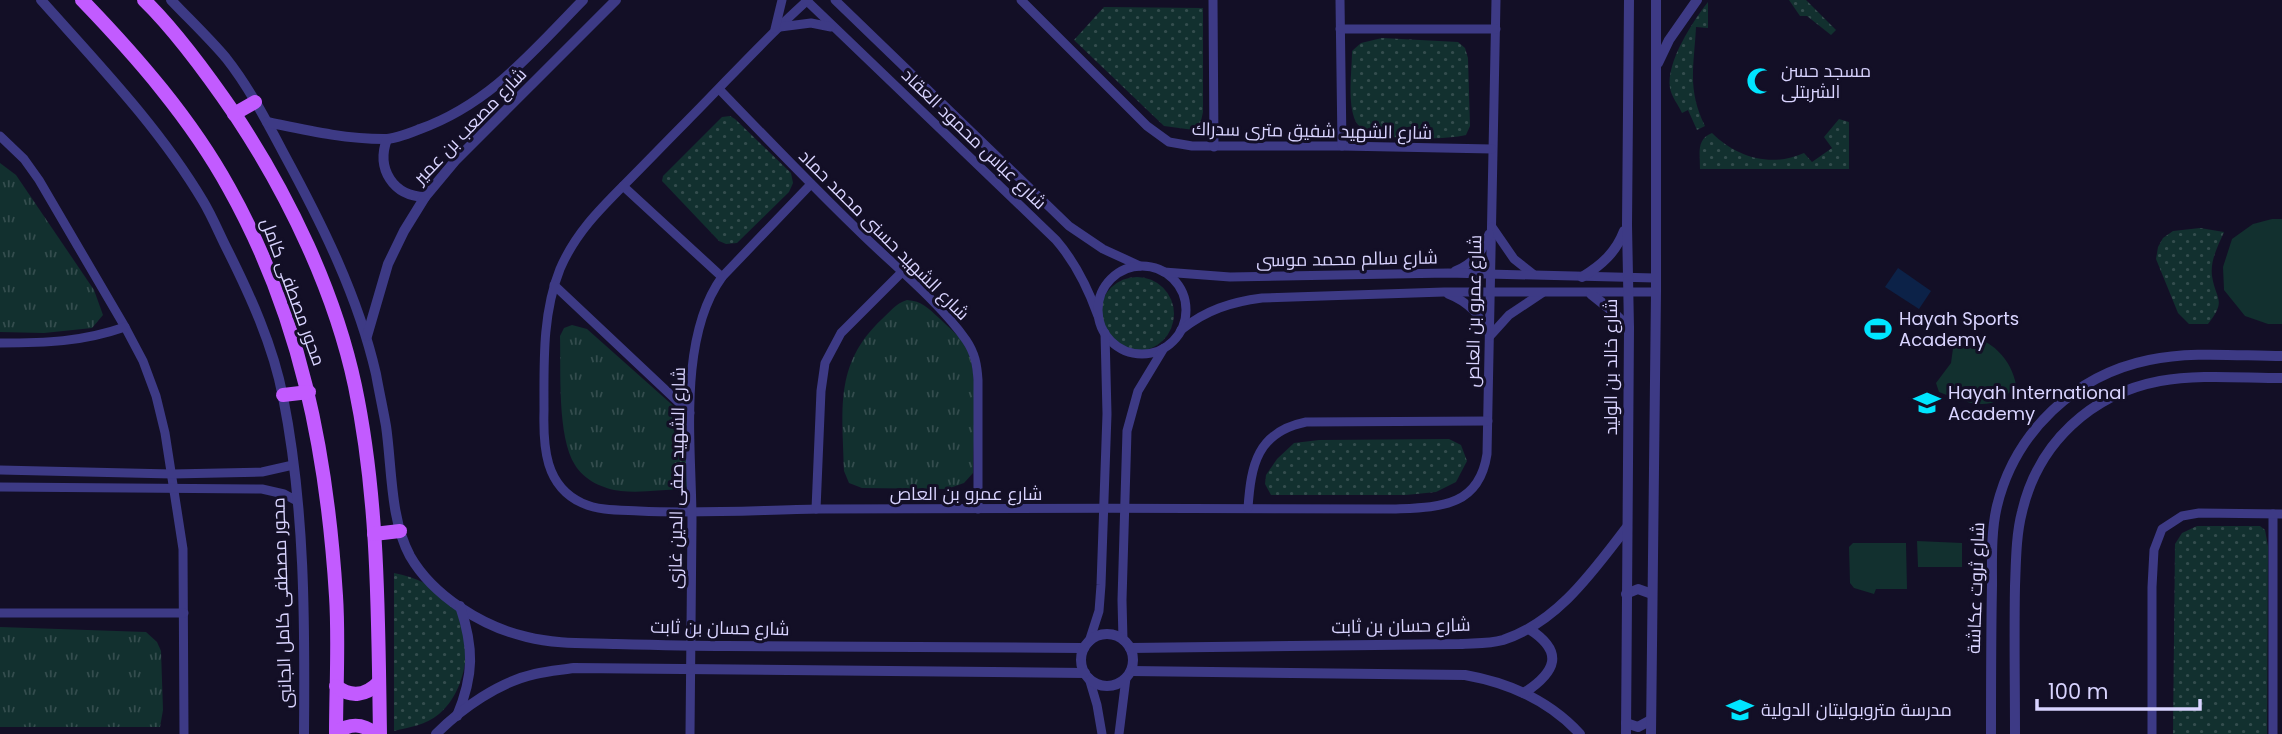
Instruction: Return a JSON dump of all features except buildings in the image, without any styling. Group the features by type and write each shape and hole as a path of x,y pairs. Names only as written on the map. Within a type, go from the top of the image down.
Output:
{"main road":[{"name":"محور مصطفى كامل","path":"82,0 142,65 202,145 228,186 246,219 270,275 298,353 317,432 329,518 336,598 336,734"},
{"name":"محور مصطفى كامل","path":"144,0 202,68 267,165 320,275 339,329 355,384 364,433 377,563 378,734"},
{"path":"234,114 255,102"},
{"path":"283,396 309,392"},
{"path":"374,534 400,531"},
{"path":"336,686 343,691 359,695 367,693 379,682"},
{"path":"336,734 351,725 360,725 378,734"}],"street":[{"name":"محور مصطفى كامل الجانبى","path":"41,0 141,114 204,202 263,329 283,396 297,501 305,633 304,734"},
{"path":"171,0 227,60 255,102 313,207 344,278 367,336 386,426 400,531"},
{"name":"شارع مصعب بن عمير","path":"267,122 320,134 387,139 441,121 485,96 583,0"},
{"name":"شارع مصعب بن عمير","path":"367,336 388,264 425,197 455,161 616,0"},
{"path":"782,0 775,29 799,23 835,28"},
{"name":"شارع عمرو بن العاص","path":"807,0 775,29 585,225 567,254 554,285 547,317 543,423 548,467 557,484 584,505 692,513 817,509 1396,509 1446,505 1464,496 1484,471 1488,421 1496,0"},
{"name":"شارع عباس محمود العقاد","path":"807,0 1056,240 1071,258 1091,295 1098,316"},
{"name":"شارع عباس محمود العقاد","path":"835,0 1069,226 1117,257 1140,266"},
{"path":"844,0 846,12"},
{"name":"شارع الشهيد شفيق مترى سدراك","path":"1021,0 1152,131 1169,142 1214,147 1492,149"},
{"path":"1213,0 1214,147"},
{"path":"1340,0 1342,146"},
{"name":"شارع خالد بن الوليد","path":"1626,729 1629,0"},
{"path":"1651,734 1656,0"},
{"path":"1655,69 1669,40 1697,0"},
{"path":"1340,29 1496,29"},
{"name":"شارع الشهيد حسنى محمد حماد","path":"719,89 811,184 902,272 957,330 972,351 978,380 978,509"},
{"path":"0,136 39,180 143,360 156,396 165,433 183,549 184,734"},
{"path":"387,139 383,152 390,179 399,190 411,196 425,197"},
{"name":"شارع الشهيد صفى الدين غازى","path":"690,734 690,413 692,372 701,322 710,294 722,277 811,184"},
{"path":"623,186 722,277"},
{"path":"1582,277 1610,256 1620,242 1626,225"},
{"path":"1448,273 1473,261 1482,252 1492,226"},
{"path":"1492,226 1514,259 1534,275"},
{"path":"1119,734 1120,714 1133,664 1127,644 1125,509 1129,418 1138,391 1164,348 1181,330 1186,304 1175,280 1164,272 1140,266 1119,273 1104,288 1099,302 1098,316 1105,333 1112,342 1131,352 1154,352 1164,348"},
{"path":"817,509 821,391 825,363 841,333 902,272"},
{"name":"شارع سالم محمد موسى","path":"1164,272 1230,277 1448,273 1655,278"},
{"path":"554,285 690,413"},
{"path":"1444,292 1467,304 1485,324 1490,336 1509,315 1544,293"},
{"name":"شارع سالم محمد موسى","path":"1181,330 1216,308 1237,301 1262,298 1444,292 1656,292"},
{"path":"1591,294 1629,328"},
{"path":"0,343 76,340 125,327"},
{"path":"1101,734 1097,705 1082,665 1100,599 1107,414 1105,333"},
{"path":"2238,378 2242,367 2239,356"},
{"path":"2255,356 2257,378"},
{"name":"شارع ثروت عكاشة","path":"1991,734 1992,553 1997,504 2016,457 2045,417 2081,386 2126,365 2173,357 2282,356"},
{"path":"2015,734 2014,618 2016,558 2022,511 2030,486 2061,436 2097,404 2115,394 2137,387 2174,379 2282,377"},
{"path":"1248,508 1250,475 1262,449 1281,430 1293,424 1488,421"},
{"path":"0,470 172,474 262,472 293,465"},
{"path":"0,487 262,489 284,494 297,501"},
{"path":"2152,734 2154,551 2162,529 2182,516 2199,513 2277,514 2273,734"},
{"name":"شارع حسان بن ثابت","path":"1127,644 1483,643 1501,640 1529,629 1577,590 1626,527"},
{"name":"شارع حسان بن ثابت","path":"400,531 409,554 423,575 440,592 481,619 503,629 550,641 691,646 1087,645"},
{"path":"1626,594 1638,589 1652,594"},
{"path":"457,716 471,673 468,628 460,606"},
{"path":"0,613 184,614"},
{"path":"1991,618 2014,618"},
{"path":"1524,692 1545,678 1551,668 1552,653 1545,640 1529,629"},
{"path":"1087,645 1104,635 1118,637 1127,644"},
{"path":"436,734 487,695 509,683 534,674 574,668 1087,675 1101,685 1108,686 1121,682 1128,675 1465,675 1494,680 1524,692 1566,718 1580,734"},
{"path":"1626,729 1638,727 1651,720"}],"green space":[{"path":"1789,0 1806,0 1836,30 1831,35 1807,16 1800,16"},
{"path":"1708,2 1708,28 1696,27 1694,89 1705,126 1697,130 1688,110 1682,113 1673,98 1670,78 1682,42"},
{"path":"1104,7 1203,8 1203,112 1200,126 1194,130 1164,126 1074,40"},
{"path":"1382,38 1458,42 1465,48 1468,58 1470,126 1466,135 1425,139 1390,137 1363,129 1356,122 1351,97 1352,51 1361,43"},
{"path":"730,116 791,173 793,183 789,192 737,243 726,244 719,241 662,181 663,176 722,117"},
{"path":"1839,119 1849,122 1849,169 1700,169 1701,143 1712,133 1732,148 1755,158 1779,160 1804,153 1812,162 1832,148 1824,137"},
{"path":"0,163 16,175 94,290 103,315 92,328 44,333 0,332"},
{"path":"2282,219 2282,324 2268,324 2245,316 2224,290 2223,267 2232,239 2253,224"},
{"path":"2200,228 2224,232 2212,264 2219,304 2208,324 2189,324 2178,313 2156,259 2163,238 2173,231"},
{"path":"1137,277 1158,283 1168,293 1174,314 1168,335 1158,345 1137,351 1116,345 1106,335 1100,314 1106,293 1116,283"},
{"path":"907,300 921,303 931,311 960,338 970,357 975,389 973,473 964,483 947,489 862,488 849,483 844,471 843,409 848,371 866,336 893,308"},
{"path":"572,325 587,329 678,410 689,426 688,486 643,492 621,491 595,483 575,465 565,438 561,403 560,336 564,328"},
{"path":"1963,336 1973,337 1991,345 2010,367 2016,385 1999,400 1971,403 1939,392 1936,383 1951,363 1954,341"},
{"path":"1449,439 1461,445 1467,461 1456,482 1436,492 1406,495 1271,495 1265,484 1266,475 1277,459 1294,443 1319,440"},
{"path":"2197,526 2260,526 2265,530 2268,546 2267,734 2173,734 2175,544 2182,533"},
{"path":"1917,541 1962,543 1962,567 1918,567"},
{"path":"1853,543 1906,543 1907,589 1876,589 1874,594 1854,588 1850,583 1849,547"},
{"path":"394,573 425,583 451,602 464,628 466,660 457,691 439,714 429,721 394,731"},
{"path":"0,627 146,632 157,642 161,651 163,710 160,727 0,727"}],"water":[{"path":"1898,268 1931,291 1919,309 1885,287"}],"place":[{"name":"مسجد حسن الشربتلى","path":"1760,81"},
{"name":"Hayah Sports Academy","path":"1878,329"},
{"name":"Hayah International Academy","path":"1927,403"},
{"name":"مدرسة متروبوليتان الدولية","path":"1740,710"}]}
